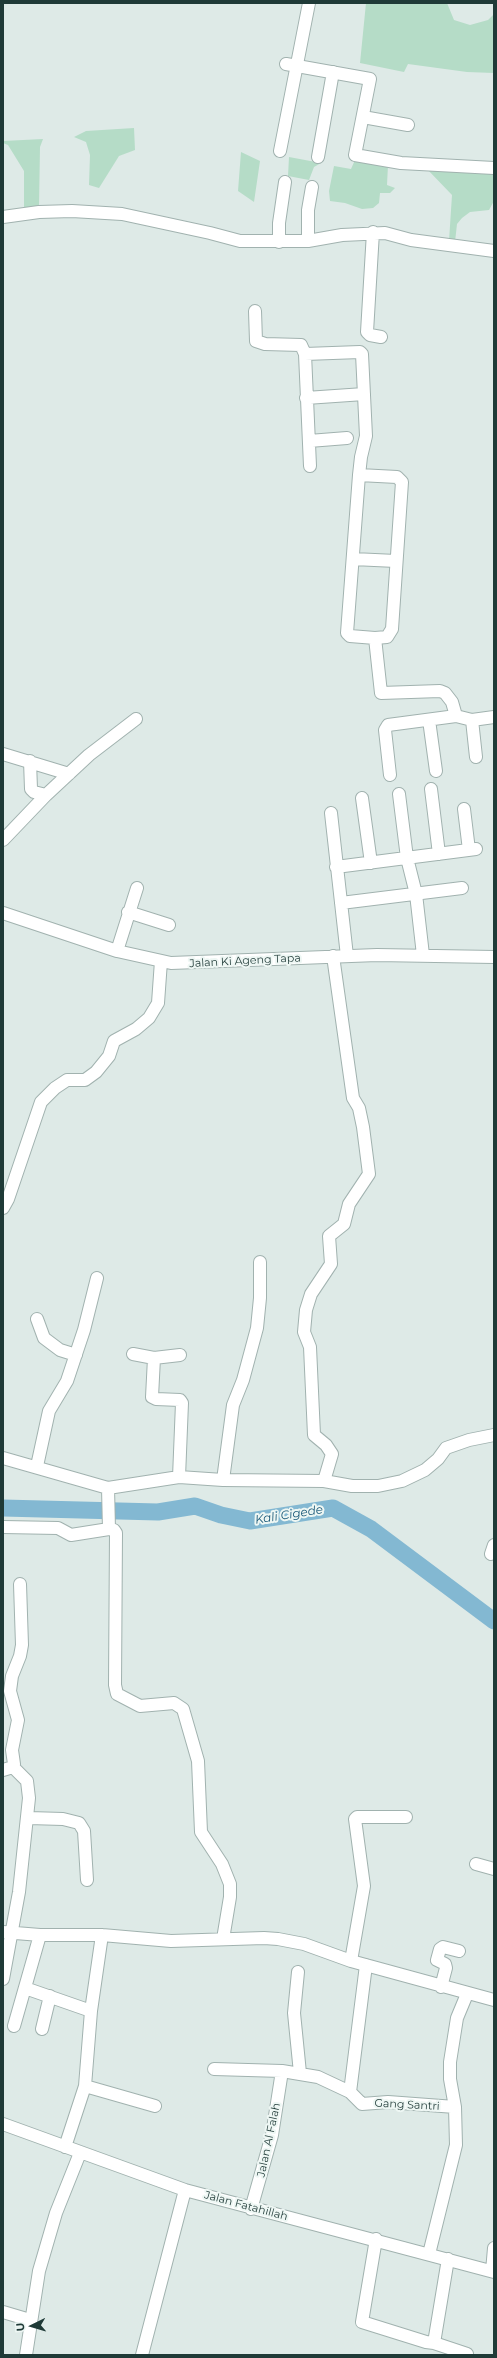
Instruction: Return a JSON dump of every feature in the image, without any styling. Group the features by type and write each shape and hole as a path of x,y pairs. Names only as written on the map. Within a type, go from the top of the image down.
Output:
{"street":[{"path":"280,151 291,65 309,3"},
{"path":"291,65 370,79 355,155 401,163 494,168"},
{"path":"318,157 333,72"},
{"path":"363,117 408,125"},
{"path":"279,242 279,223 285,182"},
{"path":"308,241 308,210 312,187"},
{"path":"3,217 66,212 122,214 210,232 240,241 308,241 373,232 494,251"},
{"path":"373,232 367,332 370,335 381,337"},
{"path":"255,311 256,342 265,344 301,345 305,354 310,466"},
{"path":"305,354 360,352 362,354 366,436 361,457 347,633 350,636 375,638 387,637 392,629 400,478 360,475"},
{"path":"306,398 364,394"},
{"path":"309,441 347,438"},
{"path":"353,559 396,561"},
{"path":"375,638 381,693 440,691 445,693 452,702 456,716"},
{"path":"390,776 385,727 456,716 472,720 494,717"},
{"path":"3,840 46,795 89,755 136,719"},
{"path":"428,720 436,771"},
{"path":"472,720 476,757"},
{"path":"3,754 69,774"},
{"path":"30,761 31,789 34,792 46,795"},
{"path":"431,790 439,854"},
{"path":"399,794 408,858 416,894 422,955"},
{"path":"362,798 371,863"},
{"path":"336,867 473,849 464,809"},
{"path":"331,813 347,956"},
{"path":"117,951 136,888"},
{"path":"341,903 462,888"},
{"path":"128,912 170,925"},
{"name":"Jalan Ki Ageng Tapa","path":"3,913 117,951 171,963 201,964 333,956 422,955 494,957"},
{"path":"324,1481 332,1454 326,1444 314,1436 310,1347 304,1332 306,1310 311,1294 331,1264 329,1236 344,1224 349,1204 369,1174 363,1127 358,1108 353,1098 333,956"},
{"path":"3,1208 8,1199 42,1102 55,1088 67,1080 85,1080 96,1072 109,1056 114,1041 136,1030 148,1018 158,1003 161,961"},
{"path":"223,1480 233,1405 243,1380 257,1328 260,1298 260,1262"},
{"path":"37,1466 49,1411 67,1381 97,1278"},
{"path":"37,1319 44,1338 60,1350 76,1354"},
{"path":"133,1354 154,1358 180,1355"},
{"path":"154,1358 152,1397 156,1400 180,1400 182,1404 179,1477"},
{"path":"3,1458 37,1466 108,1491 179,1477 223,1480 324,1481 352,1486 393,1484 425,1470 438,1459 446,1448 469,1440 494,1435"},
{"path":"108,1491 109,1524 114,1530 117,1538 115,1685 117,1694 140,1706 174,1702 179,1704 183,1709 198,1761 201,1832 222,1864 230,1884 230,1897 223,1939"},
{"path":"3,1527 58,1528 71,1535 109,1524"},
{"path":"3,1979 7,1932 19,1892 28,1818 28,1784 22,1775 8,1769 18,1720 7,1675 20,1656 22,1645 20,1584"},
{"path":"351,1961 364,1886 364,1874 355,1819 357,1817 406,1817"},
{"path":"28,1818 63,1819 79,1823 84,1832 87,1880"},
{"path":"476,1864 494,1869"},
{"path":"7,1932 40,1935 102,1935 171,1941 264,1938 292,1942 441,1987 494,2000"},
{"path":"14,2026 40,1935"},
{"path":"65,2147 85,2086 90,2011 102,1935"},
{"path":"441,1987 446,1968 445,1965 437,1961 440,1949 443,1947 459,1951"},
{"path":"214,2069 300,2073 318,2077 350,2092 366,1965"},
{"path":"298,1972 294,2013 300,2073"},
{"path":"25,1988 90,2011"},
{"path":"430,2254 454,2151 457,2131 455,2107 450,2079 450,2062 457,2018 467,1994"},
{"path":"42,2029 50,1996"},
{"name":"Jalan Al Falah","path":"251,2209 272,2135 282,2071"},
{"path":"85,2086 155,2106"},
{"name":"Gang Santri","path":"350,2092 360,2103 394,2102 455,2107"},
{"name":"Jalan Fatahillah","path":"3,2124 185,2190 251,2209 376,2239 493,2272"},
{"path":"26,2355 30,2320 39,2271 56,2213 80,2153"},
{"path":"142,2355 185,2190"},
{"path":"376,2239 362,2322 434,2343 468,2355"},
{"path":"493,2272 494,2248"},
{"path":"434,2343 448,2259"},
{"path":"3,2312 30,2320"}],"green space":[{"path":"366,3 447,3 454,20 470,25 488,20 494,14 494,73 467,72 408,64 404,72 360,63"},
{"path":"134,128 135,150 119,156 99,188 89,185 90,155 86,142 74,137 86,131"},
{"path":"43,139 40,147 39,207 24,208 24,171 8,145 3,143 3,141"},
{"path":"241,152 260,161 254,202 238,191"},
{"path":"289,157 321,163 314,167 309,180 288,176"},
{"path":"355,160 388,165 387,185 395,188 390,193 380,193 379,203 373,208 362,209 345,203 330,201 329,191 334,166 351,169"},
{"path":"427,169 494,174 494,201 489,210 470,212 462,218 457,224 455,242 449,241 452,195"}],"waterway":[{"name":"Kali Cigede","path":"3,1508 158,1512 195,1506 221,1515 250,1521 333,1508 371,1529 494,1621"}]}
